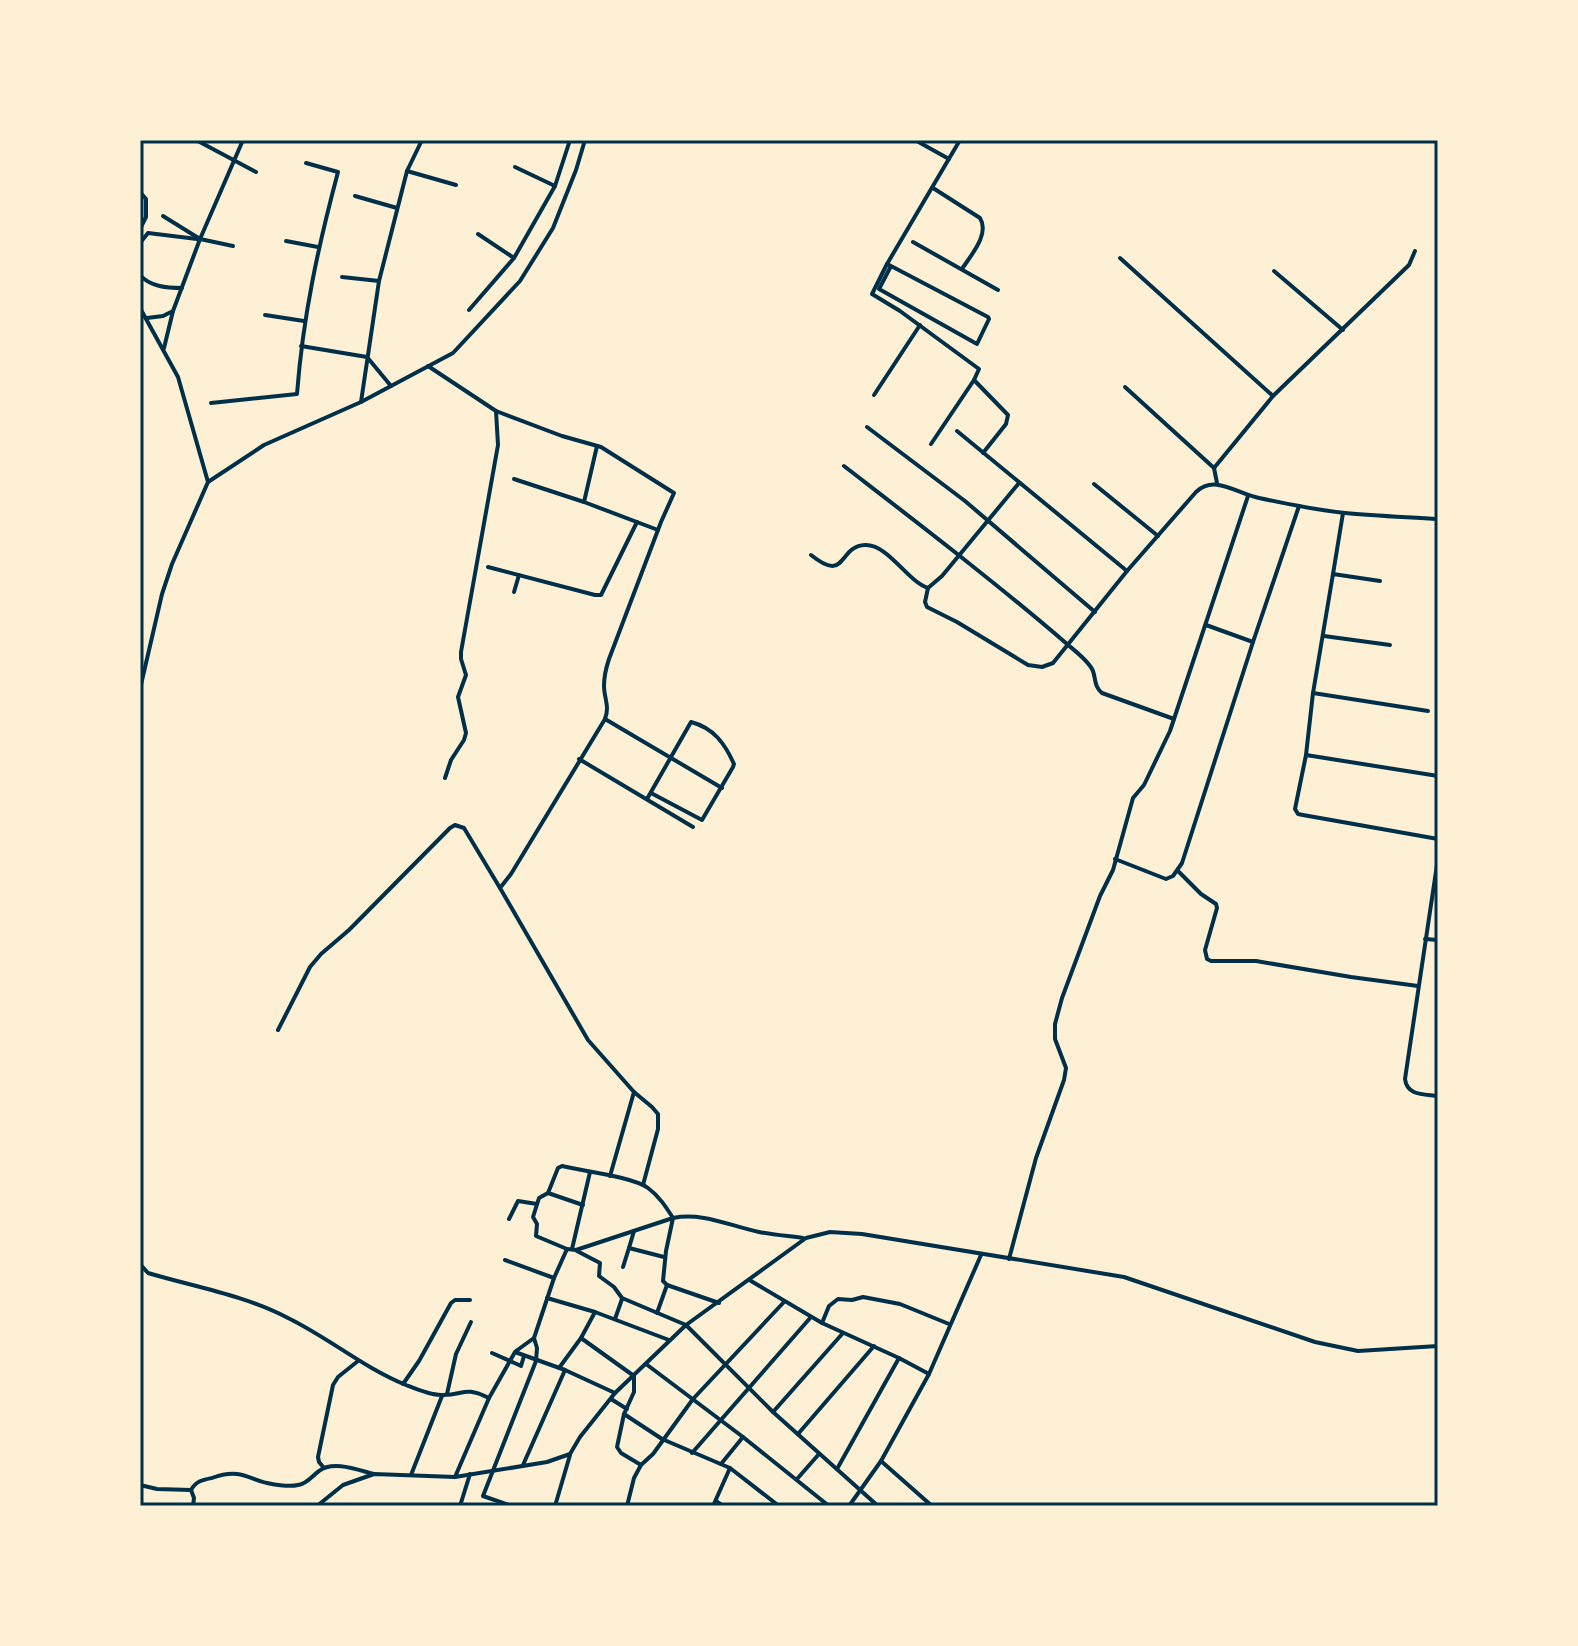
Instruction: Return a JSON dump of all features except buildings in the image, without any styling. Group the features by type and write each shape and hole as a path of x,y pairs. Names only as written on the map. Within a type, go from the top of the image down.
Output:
{"street":[{"path":"196,140 256,172"},
{"path":"164,350 173,311 200,239 243,140"},
{"path":"469,310 514,258 555,186 570,140"},
{"path":"140,689 162,594 208,482 264,445 361,402 453,353 520,281 553,228 585,140"},
{"path":"915,140 949,159"},
{"path":"931,444 979,372 978,367 872,294 960,140"},
{"path":"361,402 379,281 407,171 420,141"},
{"path":"211,403 297,394 304,321 318,247 338,172 306,163"},
{"path":"515,167 555,186"},
{"path":"407,171 456,185"},
{"path":"932,188 980,218 983,223 982,235 962,269"},
{"path":"140,192 146,199 146,217 140,229"},
{"path":"355,196 397,208"},
{"path":"163,216 200,239"},
{"path":"140,243 148,233 233,246"},
{"path":"478,234 514,258"},
{"path":"286,241 318,247"},
{"path":"913,242 998,290"},
{"path":"1214,468 1273,396 1409,265 1415,251"},
{"path":"1120,258 1273,396"},
{"path":"889,265 988,317 977,344 879,289 889,265"},
{"path":"1274,271 1343,330"},
{"path":"140,275 154,284 182,288"},
{"path":"342,277 379,281"},
{"path":"140,308 178,377 208,482"},
{"path":"147,318 173,311"},
{"path":"265,315 304,321"},
{"path":"874,395 920,325"},
{"path":"301,346 367,357 391,386"},
{"path":"428,366 496,411 597,446 674,493 605,673 604,690 608,703 605,719 500,888"},
{"path":"974,380 1008,415 1006,424 983,453"},
{"path":"1125,387 1214,468 1217,483"},
{"path":"445,778 466,733 458,697 466,675 461,652 498,445 496,411"},
{"path":"867,427 965,501 1095,612"},
{"path":"957,431 1127,571"},
{"path":"584,502 597,446"},
{"path":"844,466 960,555 1068,645 1090,666 1102,693 1174,719"},
{"path":"514,479 658,530"},
{"path":"811,555 821,564 832,567 847,554 866,545 895,561 920,585 928,588 960,555 1019,483"},
{"path":"928,588 927,607 1028,665 1047,666 1053,663 1127,571 1202,486 1217,483 1248,496 1343,513 1438,519"},
{"path":"1094,484 1158,536"},
{"path":"1009,1259 1032,1171 1064,1080 1066,1068 1055,1039 1058,1011 1115,859 1133,798 1144,785 1174,719 1248,496"},
{"path":"1115,859 1166,879 1173,876 1182,863 1299,506"},
{"path":"1343,513 1295,809 1298,814 1438,839"},
{"path":"488,567 601,595 637,522"},
{"path":"1333,574 1380,581"},
{"path":"514,592 519,575"},
{"path":"1206,625 1253,642"},
{"path":"1324,636 1390,645"},
{"path":"1313,693 1428,711"},
{"path":"605,719 722,788"},
{"path":"647,799 691,722 723,741 734,764 701,821 651,793"},
{"path":"1306,755 1438,776"},
{"path":"579,759 693,827"},
{"path":"278,1030 316,960 450,828 464,828 588,1040 658,1114 658,1129 643,1185"},
{"path":"1438,858 1405,1079 1413,1092 1438,1096"},
{"path":"1177,870 1216,904 1205,950 1207,959 1211,961 1256,961 1418,986"},
{"path":"1425,939 1438,940"},
{"path":"610,1176 634,1092"},
{"path":"548,1193 556,1171 562,1166 643,1185 656,1195 673,1218 663,1281 719,1303"},
{"path":"512,1506 483,1496 536,1361 534,1338 554,1278 572,1249 590,1172"},
{"path":"583,1205 548,1193 541,1196 533,1217 537,1224 535,1235 600,1263 599,1276 614,1287 622,1298 686,1325 773,1412 878,1506"},
{"path":"509,1219 518,1201 537,1204"},
{"path":"572,1249 684,1216 704,1217 763,1233 806,1238 830,1232 862,1234 1124,1277 1342,1349 1379,1351 1438,1346"},
{"path":"623,1267 634,1231"},
{"path":"555,1506 570,1454 615,1393 686,1325 806,1238"},
{"path":"629,1248 665,1258"},
{"path":"849,1506 881,1461 929,1374 981,1255"},
{"path":"505,1260 554,1278"},
{"path":"140,1264 148,1273 221,1292 287,1317 331,1341 359,1361 420,1391 445,1395 467,1390 489,1398"},
{"path":"750,1280 822,1323 929,1374"},
{"path":"657,1313 667,1285"},
{"path":"547,1297 669,1340"},
{"path":"822,1323 829,1306 838,1299 863,1297 915,1309 949,1324"},
{"path":"615,1319 622,1298"},
{"path":"403,1384 451,1303 470,1300"},
{"path":"627,1506 634,1478 641,1465 653,1454 693,1399 784,1302"},
{"path":"559,1368 595,1312"},
{"path":"692,1453 811,1317"},
{"path":"411,1475 445,1395 456,1354 471,1322"},
{"path":"773,1412 843,1333"},
{"path":"455,1477 489,1398 509,1362 515,1352 534,1338"},
{"path":"581,1338 634,1376"},
{"path":"798,1434 874,1346"},
{"path":"515,1352 615,1393"},
{"path":"492,1353 521,1366 524,1356"},
{"path":"837,1469 899,1358"},
{"path":"324,1468 318,1457 333,1385 338,1377 359,1361"},
{"path":"646,1364 829,1506"},
{"path":"523,1465 565,1370"},
{"path":"634,1376 634,1392 625,1411 617,1443 618,1451 641,1465"},
{"path":"611,1399 662,1439 730,1468 779,1506"},
{"path":"721,1464 743,1437"},
{"path":"193,1506 193,1485 223,1475 236,1474 266,1483 299,1485 324,1468 336,1466 374,1474 455,1477 547,1462 570,1454"},
{"path":"797,1479 819,1454"},
{"path":"881,1461 932,1506"},
{"path":"723,1506 715,1503 730,1468"},
{"path":"317,1506 343,1485 374,1474"},
{"path":"460,1506 470,1474"},
{"path":"140,1485 191,1490"}]}
